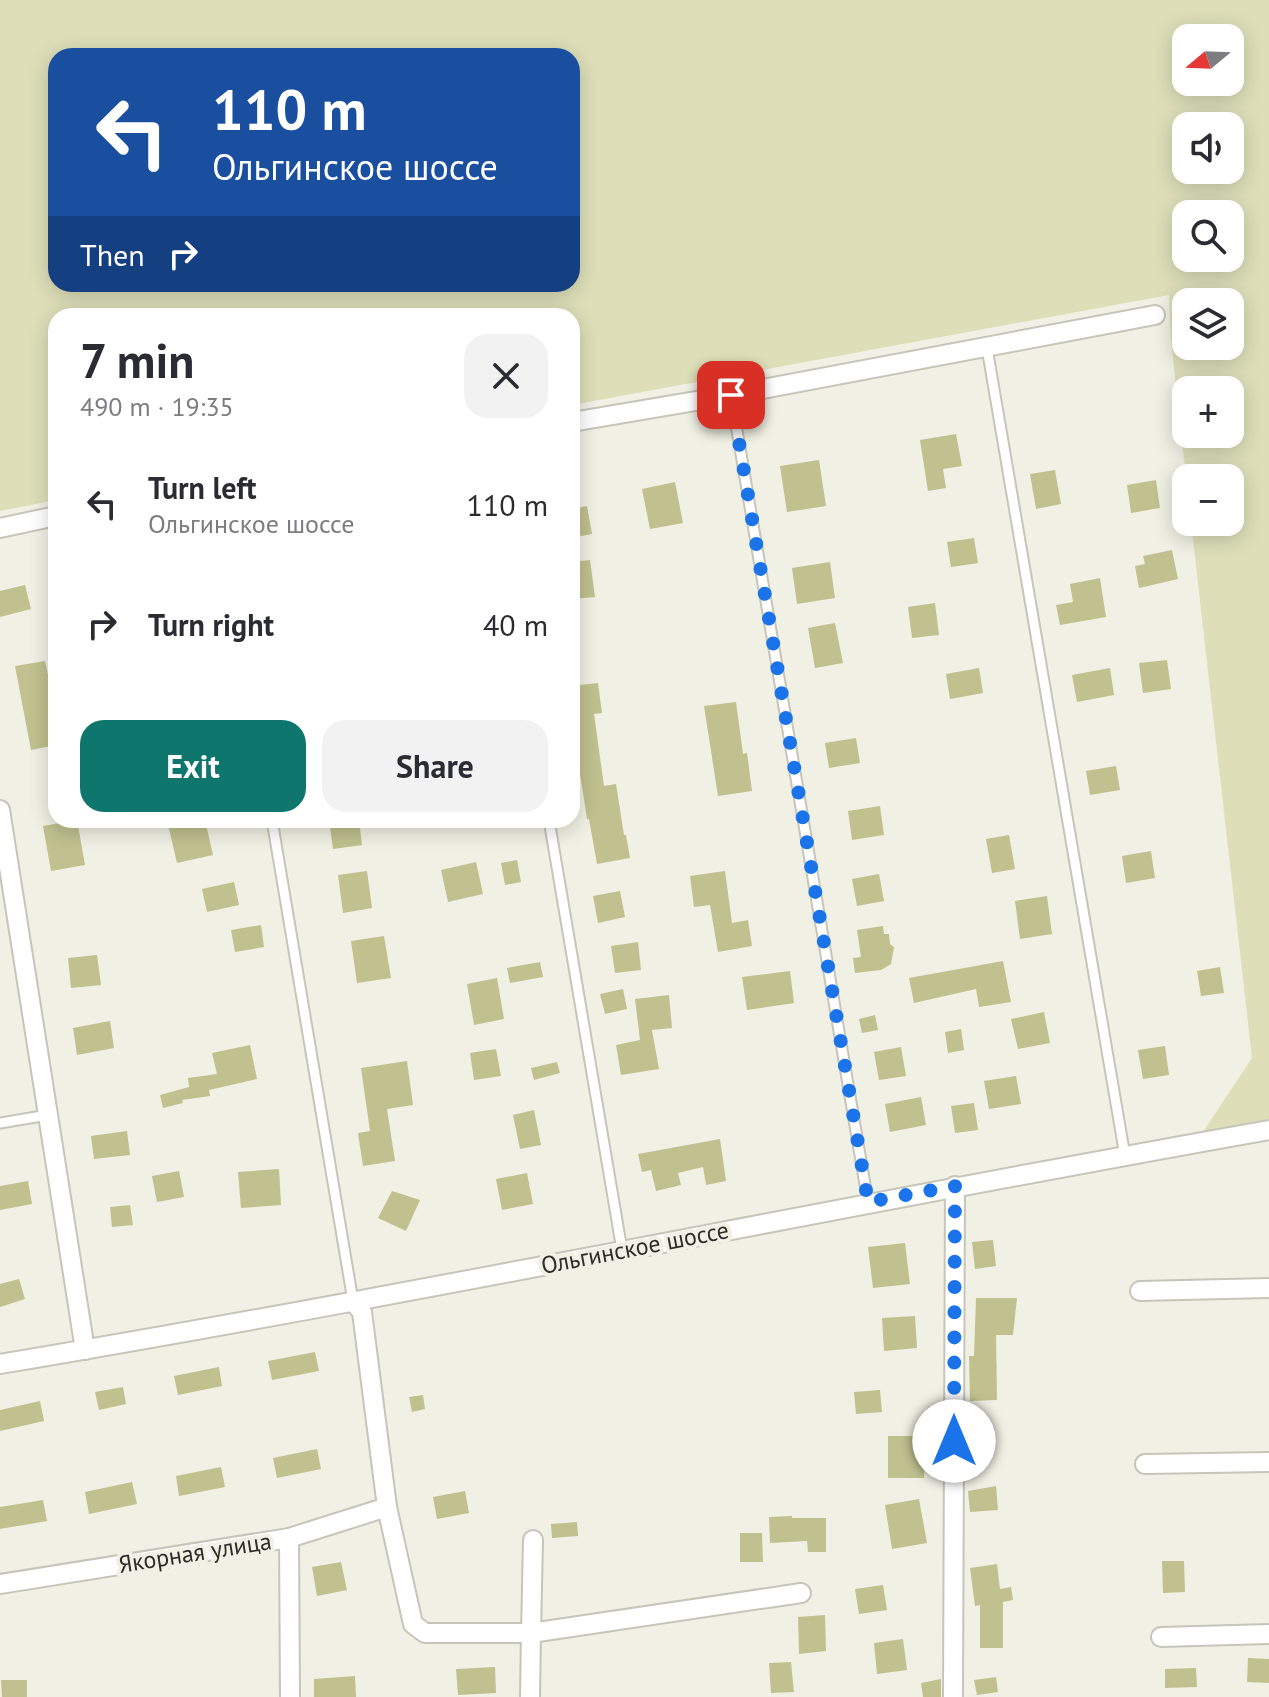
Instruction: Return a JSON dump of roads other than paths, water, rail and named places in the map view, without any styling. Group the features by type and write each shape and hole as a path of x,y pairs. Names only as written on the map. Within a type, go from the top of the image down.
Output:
{"street":[{"path":"580,421 1155,315"},
{"path":"0,528 48,518"},
{"path":"0,810 85,1350"},
{"name":"Ольгинское шоссе","path":"0,1364 1269,1130"},
{"path":"953,1697 955,1186"},
{"path":"1140,1291 1269,1288"},
{"path":"353,1301 362,1312 387,1507 413,1624 425,1633 531,1633 801,1593"},
{"path":"1145,1464 1269,1462"},
{"name":"Якорная улица","path":"0,1584 289,1538 387,1507"},
{"path":"289,1538 290,1697"},
{"path":"530,1697 533,1540"},
{"path":"1161,1637 1269,1634"}],"lane":[{"path":"987,348 1125,1156"},
{"path":"731,395 868,1202"},
{"path":"273,828 353,1301"},
{"path":"550,828 622,1250"},
{"path":"0,1123 49,1114"}]}
